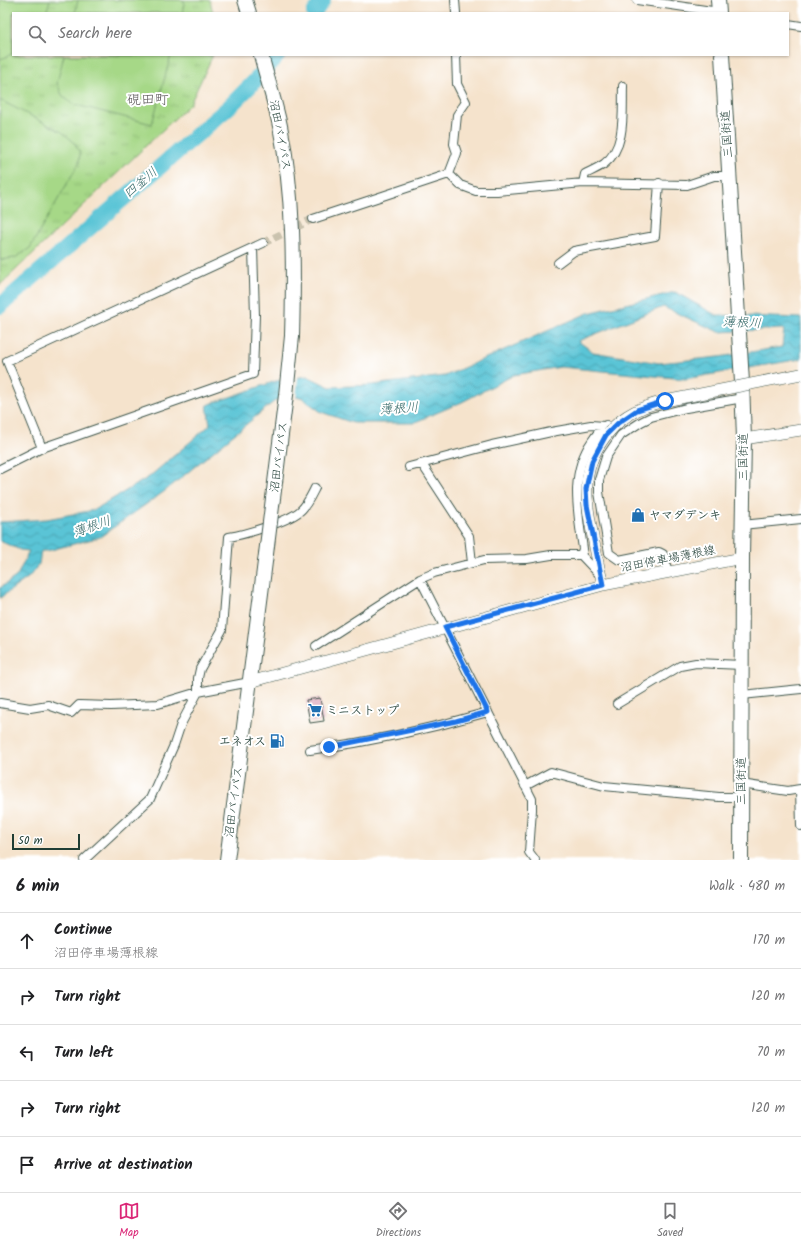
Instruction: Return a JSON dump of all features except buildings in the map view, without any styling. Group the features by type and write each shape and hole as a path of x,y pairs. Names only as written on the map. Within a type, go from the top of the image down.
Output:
{"highway":[{"name":"沼田バイパス","path":"227,860 286,395 292,336 293,263 288,179 280,126 261,56"},
{"name":"三国街道","path":"722,56 743,398 744,439 742,525 741,860"}],"main road":[{"path":"602,580 587,505 586,489 592,461 606,429 644,407 665,401 801,374"},
{"path":"744,439 801,430"},
{"name":"沼田停車場薄根線","path":"250,682 445,627 602,580 668,572 742,558"}],"street":[{"path":"455,0 456,12"},
{"path":"637,0 719,8"},
{"path":"789,24 801,26"},
{"path":"449,174 457,153 454,144 457,115 466,102 456,84 456,56"},
{"path":"583,183 585,174 604,164 615,153 621,135 623,86"},
{"path":"449,174 460,185 476,191 497,191 583,183 659,183 687,185 714,176 729,176"},
{"path":"313,219 449,174"},
{"path":"558,263 574,251 655,236 659,183"},
{"path":"42,448 7,361 263,243"},
{"path":"0,470 42,448 253,374 255,315 252,248"},
{"path":"668,572 663,554 659,552 619,560 609,553 599,492 600,480 606,457 621,435 651,417 686,408 743,398"},
{"path":"581,554 583,549 576,497 576,482 583,457 588,446 606,429 608,423 641,422"},
{"path":"409,467 492,445 551,432 592,425 606,429"},
{"path":"422,464 468,536 472,563"},
{"path":"84,860 150,799 174,745 181,724 198,692 198,678 200,670 222,630 229,537 249,533 298,512 305,506 315,488"},
{"path":"742,525 801,519"},
{"path":"316,646 420,579 434,573 484,560 527,559 581,554"},
{"path":"581,554 602,580"},
{"path":"420,579 532,799 530,852 535,860"},
{"path":"617,704 680,666 696,663 742,665"},
{"path":"0,703 30,708 48,705 72,713 79,705 111,706 158,704 198,692 250,682"},
{"path":"742,695 801,689"},
{"path":"310,750 384,737 456,721 488,712"},
{"path":"525,786 551,772 604,786 719,797 741,790 788,791 800,789 801,826"}],"green space":[{"path":"0,0 210,0 213,12 12,12 12,56 213,56 190,104 0,285"},
{"path":"0,0 50,0 46,12 12,12 12,54 0,59"},
{"path":"78,0 184,0 182,12 75,12"},
{"path":"64,56 171,56 152,124 72,104 62,95 57,83"},
{"path":"0,100 62,132 74,142 80,153 79,163 30,248 15,258 0,260"}],"water":[{"name":"薄根川","path":"675,292 716,315 801,318 801,359 685,379 561,367 514,375 462,402 413,423 353,423 321,412 301,397 276,400 165,491 100,537 47,551 41,551 39,564 29,577 0,598 0,588 17,576 29,551 20,550 0,541 0,522 47,519 94,510 149,477 210,425 207,405 276,381 307,376 330,387 372,385 445,376 588,313","holes":["663,307 719,332 784,329 782,347 719,357 659,363 593,352 578,341"]}],"pier":[{"path":"298,375 296,399 279,402 281,378"}],"waterway":[{"name":"四釜川","path":"315,12 323,0"},
{"name":"四釜川","path":"0,306 230,106 277,56"}],"tunnel":[{"path":"263,243 313,219"}],"place":[{"name":"ヤマダデンキ","path":"638,515"},
{"name":"ミニストップ","path":"315,710"},
{"name":"エネオス","path":"277,741"}],"district":[{"name":"硯田町","path":"148,100"}],"route":[{"path":"329,747 370,740 456,721 488,712 445,627 603,585 587,505 586,489 592,461 606,435 624,418 644,407 665,401"}]}
